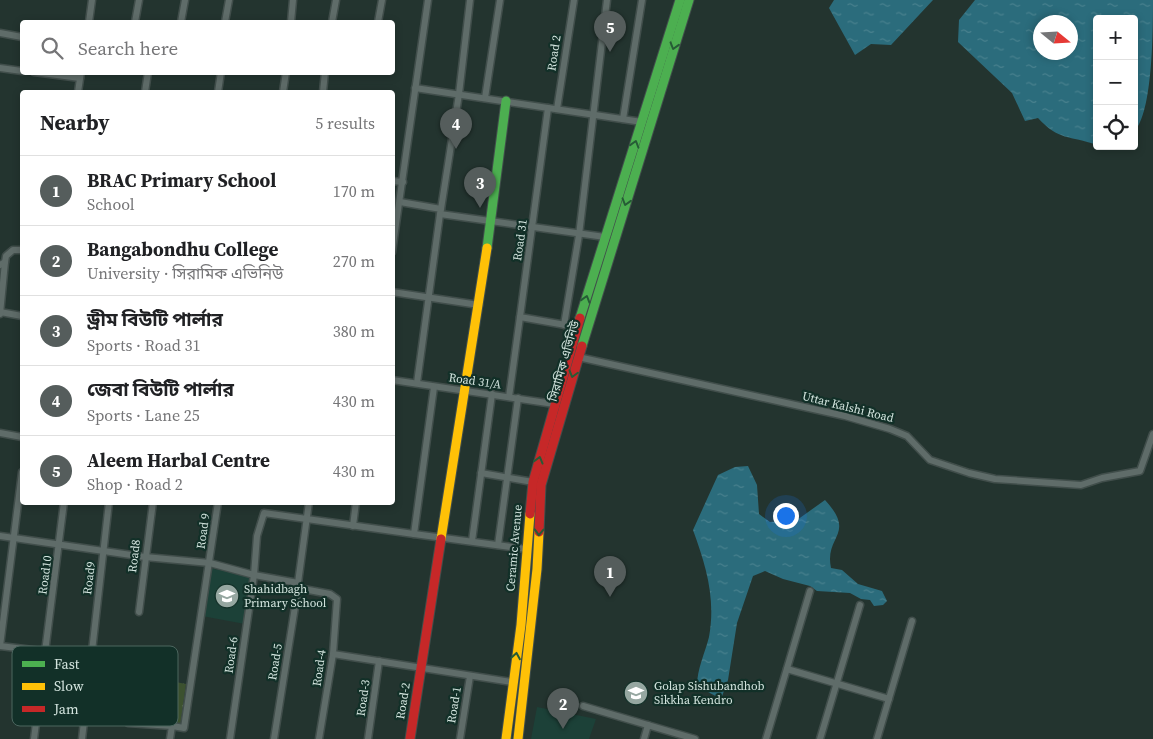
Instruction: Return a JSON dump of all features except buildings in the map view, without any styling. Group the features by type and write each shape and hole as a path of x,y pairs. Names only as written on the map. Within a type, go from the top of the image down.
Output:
{"main road":[{"name":"সিরামিক এভিনিউ","path":"566,362 680,0"},
{"name":"সিরামিক এভিনিউ","path":"518,739 538,569 541,485 578,357 689,0"},
{"name":"Road-2","path":"410,739 463,390 491,221 506,101"},
{"name":"Ceramic Avenue","path":"506,739 521,625 533,482 566,362"}],"street":[{"path":"88,20 92,0"},
{"path":"135,20 139,0"},
{"path":"181,20 184,0"},
{"path":"225,20 229,0"},
{"path":"291,20 293,0"},
{"path":"332,20 336,0"},
{"path":"378,20 382,0"},
{"path":"395,233 428,0"},
{"path":"417,383 459,94 470,0"},
{"path":"485,98 500,0"},
{"name":"Road 2","path":"557,109 574,0"},
{"path":"564,325 579,234 607,0"},
{"path":"622,119 642,0"},
{"path":"0,33 20,37"},
{"path":"0,68 20,71"},
{"path":"78,90 81,75"},
{"path":"145,90 148,75"},
{"path":"218,90 221,75"},
{"path":"283,90 286,75"},
{"path":"323,90 325,75"},
{"path":"415,88 642,122"},
{"name":"Road 31","path":"508,397 533,228 548,108"},
{"path":"395,181 403,182"},
{"path":"400,202 491,221 605,237"},
{"path":"20,250 13,250 6,256 3,263 0,313 20,316"},
{"path":"395,292 430,296 478,305"},
{"path":"520,317 577,327"},
{"name":"Uttar Kalshi Road","path":"578,357 845,416 908,436 930,460 969,473 1018,482 1046,482 1065,486 1081,485 1102,478 1113,478 1140,471 1149,458"},
{"name":"Road 31/A","path":"395,380 554,404"},
{"path":"414,534 434,387"},
{"path":"472,541 492,394"},
{"path":"498,544 518,398"},
{"path":"0,433 20,437"},
{"path":"1149,458 1153,434"},
{"path":"481,473 533,482"},
{"path":"0,646 20,487"},
{"name":"Road10","path":"47,646 64,505"},
{"name":"Road9","path":"91,646 110,505"},
{"name":"Road8","path":"139,612 153,505"},
{"name":"Road 9","path":"172,726 184,728 218,505"},
{"name":"Road-5","path":"274,739 309,505"},
{"path":"353,526 356,505"},
{"name":"Road-6","path":"230,739 254,575 257,536 264,514 307,519"},
{"path":"307,519 526,549"},
{"path":"0,536 145,557 210,563 298,585"},
{"name":"Road-4","path":"298,585 330,594 337,599 333,654 320,739"},
{"path":"766,739 810,591"},
{"path":"820,739 860,605"},
{"path":"877,739 912,621"},
{"path":"333,654 512,682"},
{"name":"Road-3","path":"368,739 380,661"},
{"path":"787,669 889,699"},
{"name":"Road-1","path":"460,739 470,676"},
{"path":"583,706 695,739"},
{"path":"644,739 648,725"},
{"name":"Road10","path":"34,739 36,726"},
{"name":"Road9","path":"82,739 83,726"},
{"path":"170,739 172,726"}],"shaded area":[{"name":"Shahidbagh Primary School","path":"209,568 252,576 245,624 202,616"},
{"path":"537,707 596,719 589,739 531,739"}],"green space":[{"path":"178,682 186,684 180,727 174,726 178,726"}],"water":[{"path":"834,0 933,0 891,45 871,44 855,55 829,8"},
{"path":"975,0 1153,0 1151,70 1145,108 1138,125 1138,15 1093,15 1093,144 1052,131 1038,118 1025,121 1012,93 958,42 959,20"},
{"path":"748,466 757,485 759,514 770,522 797,520 825,500 834,512 839,528 830,557 831,568 842,570 858,584 882,591 887,601 883,605 874,606 870,600 861,599 850,593 817,591 810,586 783,579 765,571 753,576 737,623 728,680 721,699 697,686 700,667 709,637 711,609 706,569 693,530 718,475 735,467"}],"traffic: fast":[{"path":"580,318 680,0"},
{"path":"582,346 689,0"},
{"path":"487,248 506,101"}],"traffic: slow":[{"path":"441,539 487,248"},
{"path":"506,739 521,625 530,514"},
{"path":"518,739 537,569 539,532"}],"traffic: jam":[{"path":"530,514 533,482 580,318"},
{"path":"539,532 541,485 582,346"},
{"path":"410,739 441,539"}],"place":[{"name":"Aleem Harbal Centre","path":"610,52"},
{"name":"জেবা বিউটি পার্লার","path":"456,149"},
{"name":"ড্রীম বিউটি পার্লার","path":"480,208"},
{"name":"Shahidbagh Primary School","path":"227,596"},
{"name":"BRAC Primary School","path":"610,597"},
{"name":"Golap Sishubandhob Sikkha Kendro","path":"636,693"},
{"name":"Bangabondhu College","path":"563,729"}]}
